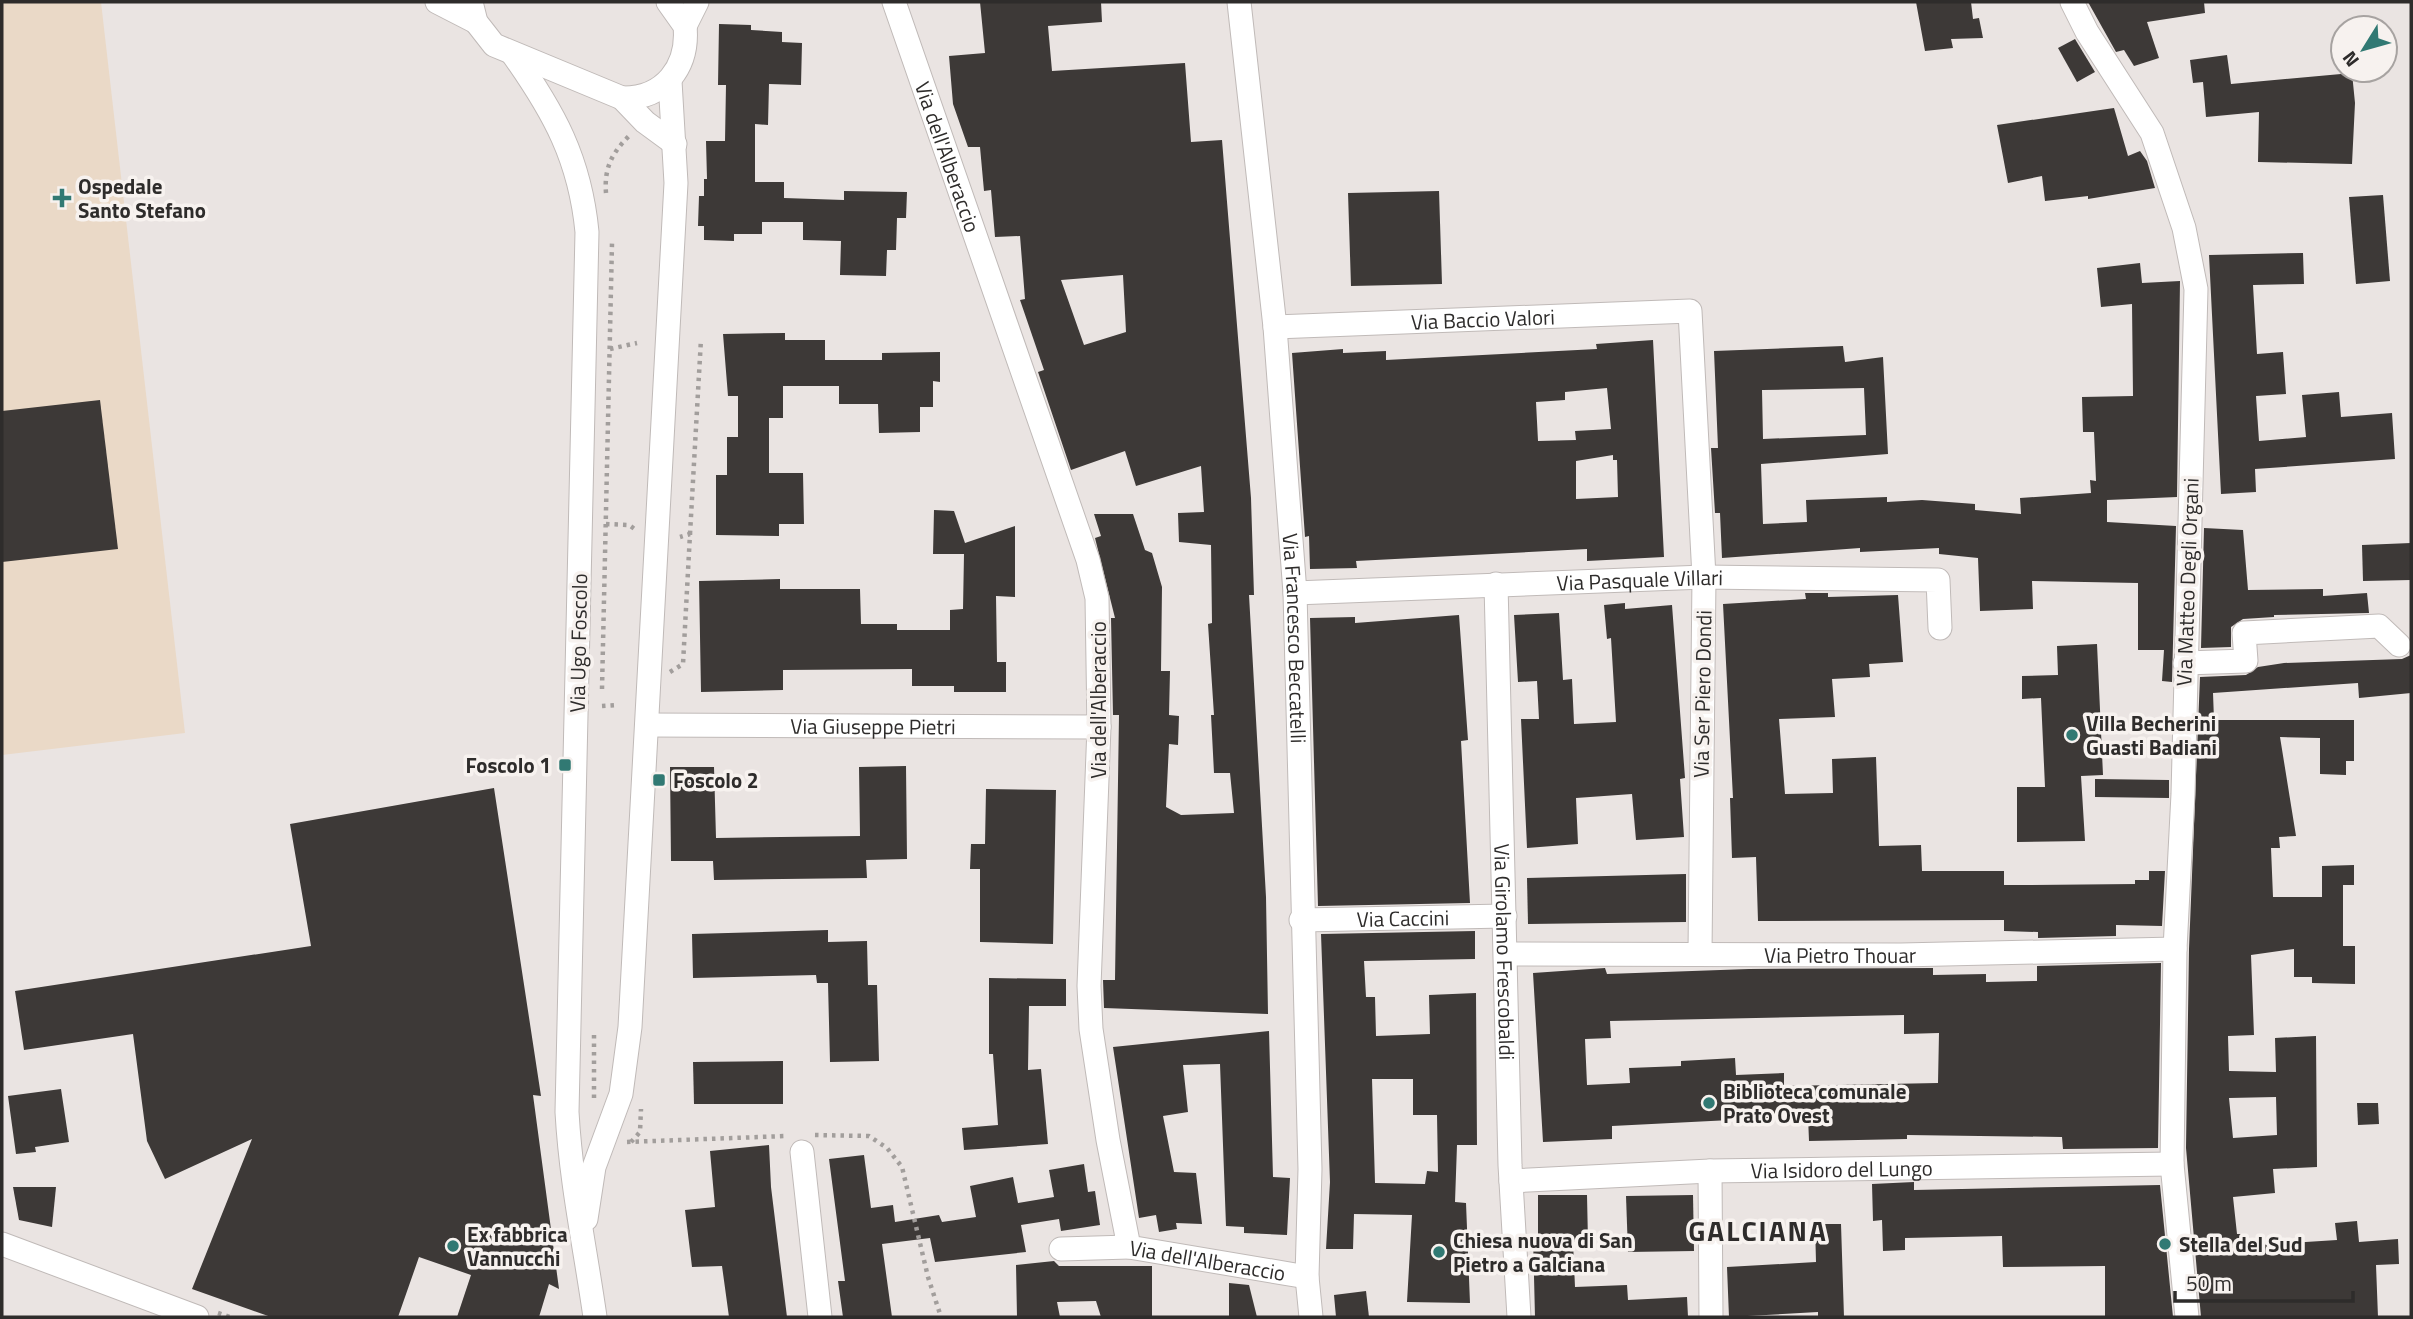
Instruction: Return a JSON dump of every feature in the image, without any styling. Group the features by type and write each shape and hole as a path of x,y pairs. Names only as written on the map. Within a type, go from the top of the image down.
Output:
{"street":[{"name":"Via Ugo Foscolo","path":"437,2 473,12 487,39 512,53 622,97 645,122 675,144"},
{"path":"668,2 685,26"},
{"name":"Via Ugo Foscolo","path":"585,1250 589,1182 621,1094 625,1075 676,183 670,81 685,50 685,26 697,2"},
{"name":"Via dell'Alberaccio","path":"894,2 1088,559 1097,598 1099,727 1089,986 1091,1029 1129,1247 1307,1277"},
{"name":"Via Francesco Beccatelli","path":"1239,2 1275,327 1294,593 1310,1169 1307,1277 1311,1317"},
{"name":"Via Matteo Degli Organi","path":"2072,2 2152,133 2184,228 2196,289 2175,949 2172,1164 2187,1317"},
{"name":"Via Ugo Foscolo","path":"512,53 548,105 565,139 579,179 587,232 567,1112 574,1200 595,1317"},
{"path":"622,97 640,97 670,81"},
{"name":"Via Baccio Valori","path":"1275,327 1690,311"},
{"name":"Via Ser Piero Dondi","path":"1690,311 1704,577 1700,952"},
{"name":"Via Pasquale Villari","path":"1294,593 1704,577 1938,580 1940,628"},
{"name":"Via Girolamo Frescobaldi","path":"1496,584 1511,1181 1520,1317"},
{"path":"2185,663 2246,661 2244,633 2379,626 2399,645"},
{"name":"Via Giuseppe Pietri","path":"647,725 1099,727"},
{"name":"Via Caccini","path":"1301,920 1505,916"},
{"name":"Via Pietro Thouar","path":"1506,954 1700,952 1901,955 2175,949"},
{"path":"802,1152 820,1317"},
{"name":"Via Isidoro del Lungo","path":"1511,1181 1710,1171 2172,1164"},
{"path":"1710,1171 1711,1317"},
{"path":"2,1244 197,1317"},
{"path":"1061,1249 1129,1247"}],"path":[{"path":"607,198 605,171 620,146 645,122"},
{"path":"601,719 612,238"},
{"path":"690,534 701,339"},
{"path":"610,349 637,343"},
{"path":"606,524 626,525"},
{"path":"602,705 616,705"},
{"path":"594,1028 595,1115 597,1125 606,1132"}],"shaded area":[{"name":"Ospedale Santo Stefano","path":"2,2 101,2 185,733 2,755"}],"building":[{"path":"980,2 1101,2 1102,22 1048,26 1052,71 1185,63 1191,142 1222,140 1251,498 1254,595 1249,595 1266,897 1268,1014 1104,1008 1103,980 1115,980 1119,715 1113,715 1111,618 1115,618 1095,538 1101,536 1094,514 1133,514 1145,550 1152,553 1162,587 1161,671 1170,671 1169,715 1179,716 1178,745 1169,744 1166,807 1181,815 1234,813 1230,773 1214,773 1211,715 1214,715 1208,624 1212,623 1211,545 1179,542 1178,513 1204,512 1201,466 1136,486 1125,451 1071,470 1038,372 1044,370 1020,300 1025,299 1020,236 995,237 991,190 984,191 980,147 968,147 953,104 949,56 985,53","holes":["1123,275 1126,332 1084,345 1061,280"]},
{"path":"1916,2 1971,2 1973,19 1979,18 1983,38 1951,39 1953,48 1925,51"},
{"path":"2088,2 2204,2 2205,13 2147,22 2159,58 2134,66 2124,50 2116,52"},
{"path":"719,24 751,25 751,30 782,32 782,42 802,43 801,85 769,84 768,125 755,124 755,182 784,182 784,198 844,200 844,191 907,192 906,218 897,218 896,250 887,250 886,276 840,275 841,241 803,240 803,222 762,222 762,234 734,234 734,241 704,240 704,226 698,226 699,196 704,196 704,179 707,179 706,141 725,141 726,85 718,85"},
{"path":"2075,39 2095,72 2077,82 2058,48"},
{"path":"2227,55 2231,84 2329,75 2329,84 2353,84 2355,103 2352,164 2258,162 2259,112 2206,117 2203,82 2193,83 2190,60"},
{"path":"2114,108 2128,156 2140,151 2147,161 2155,188 2088,199 2088,196 2045,201 2042,176 2008,183 1997,125"},
{"path":"1439,191 1442,284 1351,286 1348,193"},
{"path":"2383,195 2390,281 2356,284 2349,197"},
{"path":"2303,253 2304,284 2253,285 2257,354 2283,352 2286,394 2256,396 2259,441 2306,437 2302,395 2339,392 2341,417 2392,413 2395,459 2255,469 2256,492 2221,494 2209,255"},
{"path":"2140,263 2142,283 2180,281 2177,497 2107,500 2107,522 2176,526 2172,682 2162,681 2164,650 2138,650 2138,583 2032,581 2033,609 1980,611 1978,558 1939,554 1939,548 1860,552 1860,548 1722,558 1720,513 1715,513 1711,448 1718,448 1714,351 1843,346 1845,362 1883,357 1888,454 1761,464 1763,524 1807,522 1806,500 1887,497 1887,502 1922,500 1975,504 1975,510 2021,514 2020,498 2091,493 2090,480 2096,481 2094,432 2083,432 2082,397 2133,396 2132,304 2101,307 2097,268","holes":["1864,388 1866,435 1763,439 1762,390"]},
{"path":"785,333 785,340 825,340 825,360 882,360 882,353 940,352 940,382 933,381 933,407 920,407 920,432 879,433 878,404 839,404 839,386 783,386 783,418 769,418 769,473 803,473 804,524 779,524 779,536 716,535 716,475 727,475 727,437 738,437 738,396 728,396 723,334"},
{"path":"1653,340 1664,557 1587,561 1587,549 1356,561 1357,568 1310,569 1309,536 1305,537 1292,353 1343,349 1343,353 1386,351 1386,360 1597,349 1596,344","holes":["1607,388 1611,429 1575,431 1576,440 1538,441 1536,402 1565,400 1565,392","1613,455 1613,460 1617,460 1618,497 1576,499 1576,461"]},
{"path":"100,400 118,549 2,562 2,411"},
{"path":"934,510 954,511 965,543 1015,526 1015,597 996,596 997,662 1006,662 1006,692 954,692 954,686 912,686 912,669 783,670 783,690 701,692 699,581 780,579 780,589 860,589 861,624 897,624 897,630 950,630 950,610 963,609 964,554 933,554"},
{"path":"2204,528 2243,530 2248,590 2323,589 2323,596 2367,593 2369,613 2274,615 2243,619 2231,627 2231,647 2201,648"},
{"path":"2411,543 2411,580 2363,581 2362,545"},
{"path":"1805,593 1828,593 1828,597 1898,595 1903,662 1869,664 1870,677 1832,679 1835,717 1779,719 1785,794 1833,793 1832,759 1876,757 1879,846 1921,845 1922,871 2004,871 2004,885 2135,884 2135,880 2149,880 2149,871 2165,871 2162,926 2116,925 2116,936 2038,938 2038,932 2004,931 2004,920 1758,921 1756,857 1732,858 1730,798 1733,798 1723,604 1806,599"},
{"path":"1625,603 1625,609 1672,605 1685,778 1680,779 1684,837 1636,840 1632,794 1576,798 1578,844 1527,848 1521,719 1539,719 1537,681 1518,682 1514,615 1559,613 1563,680 1572,679 1574,724 1616,722 1611,638 1607,639 1604,605"},
{"path":"1459,615 1468,740 1461,741 1470,903 1318,906 1310,618 1355,617 1355,623"},
{"name":"Villa Becherini Guasti Badiani","path":"2097,644 2103,775 2081,776 2085,841 2017,842 2017,787 2045,787 2041,698 2022,699 2022,676 2058,675 2057,646"},
{"path":"2411,655 2411,693 2359,698 2358,683 2213,693 2214,720 2354,720 2354,761 2346,761 2346,775 2320,774 2320,738 2280,737 2296,836 2279,837 2280,848 2271,848 2273,897 2322,897 2322,866 2354,865 2354,885 2343,885 2343,946 2355,946 2355,984 2312,983 2312,977 2294,977 2294,949 2251,955 2254,1035 2228,1036 2229,1071 2276,1072 2275,1038 2316,1036 2317,1167 2273,1169 2275,1193 2233,1197 2237,1234 2242,1234 2243,1246 2337,1240 2335,1223 2357,1221 2359,1242 2398,1239 2399,1264 2376,1265 2378,1317 2201,1317 2186,1148 2189,949 2200,677 2246,675 2258,667 2284,663 2402,659","holes":["2276,1097 2277,1135 2233,1138 2229,1098"]},
{"path":"906,766 907,859 866,860 867,878 714,880 713,861 671,861 670,767 714,767 716,838 860,836 859,767"},
{"path":"2095,779 2169,780 2169,798 2095,797"},
{"path":"494,788 541,1096 533,1095 559,1289 549,1284 539,1317 457,1317 471,1275 419,1257 398,1317 271,1317 192,1289 252,1139 165,1179 147,1141 133,1034 24,1050 15,991 311,946 290,824"},
{"path":"986,789 1056,790 1053,944 980,942 980,869 970,869 971,844 985,844"},
{"path":"1686,874 1686,922 1528,924 1527,878"},
{"path":"828,930 828,942 867,941 868,985 877,985 879,1061 830,1062 828,983 817,983 816,975 693,978 692,934"},
{"path":"1475,931 1475,959 1364,961 1366,997 1375,997 1376,1036 1430,1034 1429,995 1476,993 1477,1145 1457,1145 1455,1202 1466,1203 1470,1303 1407,1302 1412,1215 1354,1214 1353,1249 1326,1249 1330,1182 1321,934","holes":["1372,1079 1413,1079 1413,1115 1437,1115 1438,1172 1427,1171 1425,1184 1375,1183"]},
{"path":"2161,963 2158,1148 2063,1149 2062,1137 1907,1135 1907,1139 1809,1141 1808,1116 1612,1126 1612,1139 1543,1142 1533,973 1605,968 1607,974 1749,969 1933,968 1933,975 1986,974 1986,982 2037,981 2037,966","holes":["1904,1015 1904,1034 1939,1033 1938,1083 1784,1086 1784,1073 1736,1075 1735,1058 1681,1061 1681,1066 1629,1068 1630,1083 1587,1085 1585,1039 1611,1038 1610,1021"]},
{"path":"989,978 1066,979 1066,1006 1029,1006 1028,1070 1041,1069 1048,1144 964,1150 962,1128 998,1125 993,1054 989,1054"},
{"path":"1269,1031 1273,1177 1290,1178 1287,1235 1244,1233 1244,1227 1226,1226 1220,1064 1183,1065 1188,1112 1163,1116 1174,1172 1196,1173 1202,1224 1176,1223 1177,1229 1159,1232 1156,1215 1139,1218 1113,1047"},
{"path":"783,1061 783,1104 694,1104 693,1062"},
{"path":"61,1089 69,1142 35,1147 36,1152 16,1154 8,1096"},
{"path":"2357,1103 2378,1103 2379,1124 2358,1125"},
{"path":"769,1145 771,1187 787,1317 729,1317 722,1266 692,1267 685,1210 715,1207 710,1151"},
{"path":"864,1155 871,1208 893,1205 895,1222 939,1215 942,1222 976,1217 970,1186 1013,1177 1018,1203 1054,1197 1049,1170 1084,1164 1088,1192 1095,1191 1100,1225 1061,1231 1059,1219 1021,1225 1026,1252 935,1262 930,1238 882,1244 892,1317 843,1317 838,1281 845,1281 829,1159"},
{"path":"1914,1182 1914,1190 2160,1185 2173,1317 2105,1317 2105,1266 2003,1267 2002,1236 1905,1238 1905,1250 1883,1251 1882,1220 1873,1221 1872,1184"},
{"path":"13,1187 56,1187 52,1227 19,1220"},
{"path":"1538,1195 1587,1195 1588,1242 1573,1242 1575,1287 1627,1285 1628,1300 1687,1297 1688,1317 1535,1317 1533,1236 1538,1236"},
{"path":"1693,1195 1694,1251 1628,1252 1626,1196"},
{"path":"1815,1224 1841,1224 1844,1317 1818,1317 1818,1312 1729,1317 1727,1267 1816,1262"},
{"path":"1054,1261 1059,1266 1152,1266 1152,1317 1101,1317 1096,1301 1057,1302 1060,1317 1017,1317 1016,1265"},
{"path":"1229,1283 1249,1285 1257,1317 1229,1317"},
{"path":"1366,1291 1369,1317 1336,1317 1334,1295"}],"place":[{"name":"Ospedale Santo Stefano","path":"62,198"},
{"name":"Villa Becherini Guasti Badiani","path":"2072,735"},
{"name":"Foscolo 1","path":"565,765"},
{"name":"Foscolo 2","path":"659,780"},
{"name":"Biblioteca comunale Prato Ovest","path":"1709,1103"},
{"name":"Stella del Sud","path":"2165,1244"},
{"name":"Ex fabbrica Vannucchi","path":"453,1246"},
{"name":"Chiesa nuova di San Pietro a Galciana","path":"1439,1252"}],"district":[{"name":"GALCIANA","path":"1758,1230"}]}
